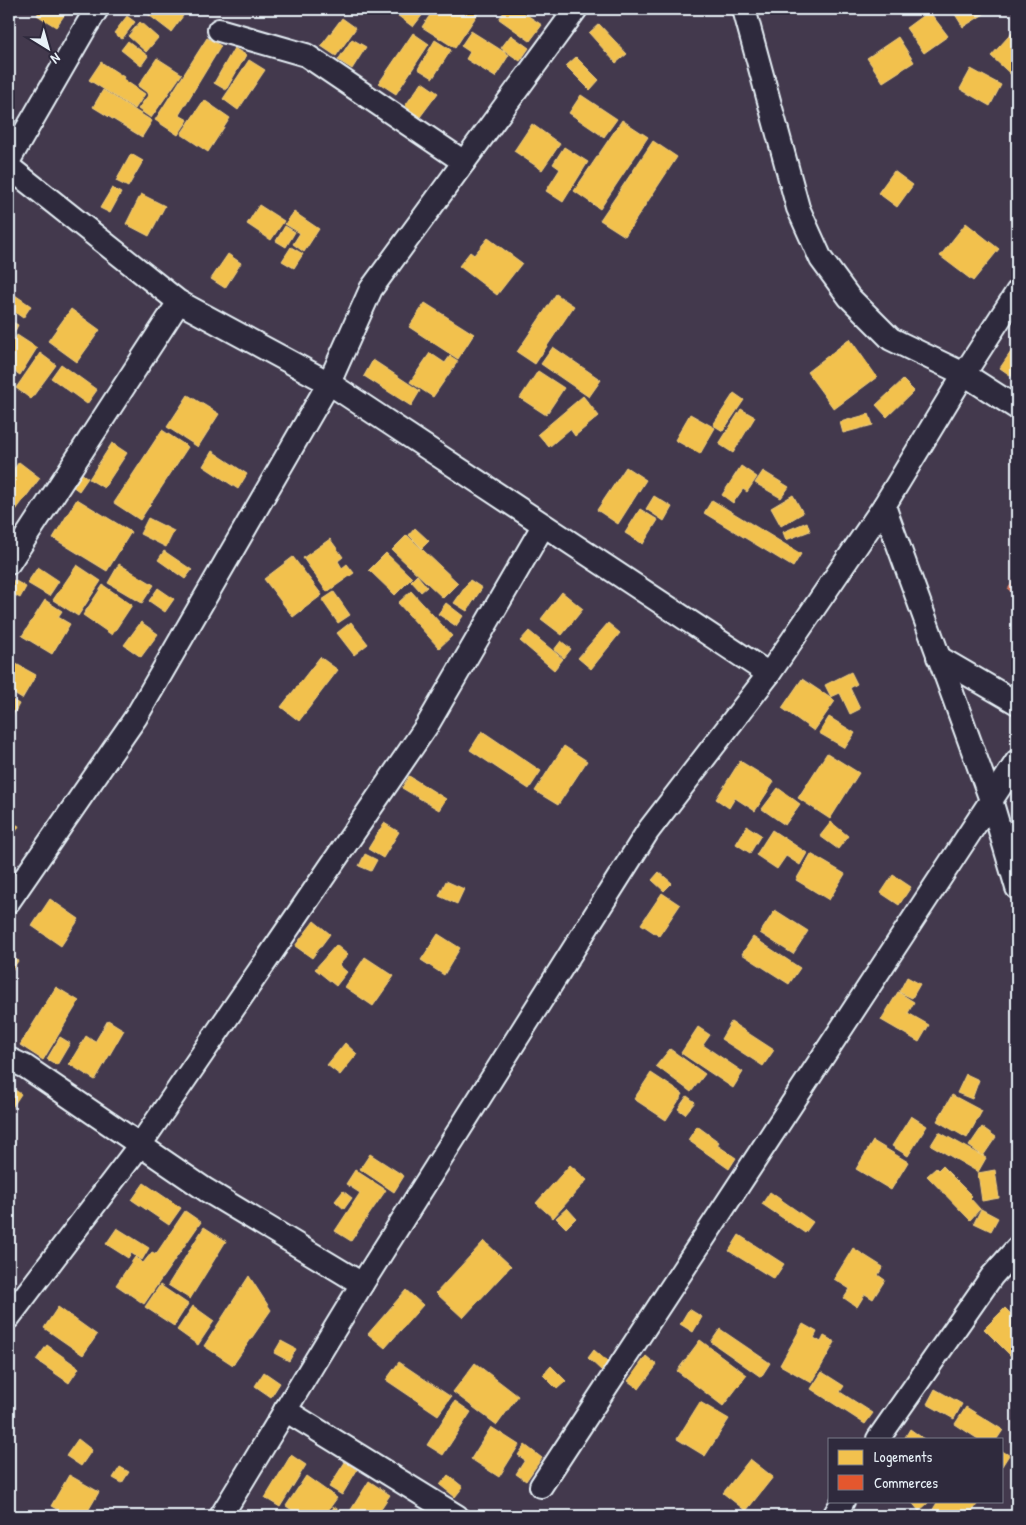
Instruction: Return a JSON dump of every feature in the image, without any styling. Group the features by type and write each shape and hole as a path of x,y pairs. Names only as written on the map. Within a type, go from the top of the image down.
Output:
{"street":[{"path":"9,160 86,24 97,9"},
{"path":"9,901 136,717 329,384 372,289 576,9"},
{"path":"744,9 798,208 821,260 849,297 891,338 964,374 1017,408"},
{"path":"219,30 306,55 464,162"},
{"path":"9,167 179,302 329,384 769,674"},
{"path":"220,1516 362,1284 648,831 769,674 884,506 964,374 1017,292"},
{"path":"9,563 179,302"},
{"path":"884,506 991,800 1017,888"},
{"path":"9,1317 140,1145 428,724 543,526"},
{"path":"938,657 1017,703"},
{"path":"541,1486 1017,761"},
{"path":"9,1059 26,1067 206,1190 362,1284"},
{"path":"879,1438 992,1276 1017,1248"},
{"path":"285,1410 458,1516"},
{"path":"834,1516 842,1502"}],"building: Logements":[{"path":"41,9 68,10 56,27 37,15"},
{"path":"141,9 173,9 183,16 171,32"},
{"path":"389,9 427,9 413,27"},
{"path":"434,9 481,9 455,48 422,27"},
{"path":"506,9 518,9 542,25 530,41 499,19"},
{"path":"956,9 992,9 963,27 953,11"},
{"path":"929,11 948,36 924,53 906,28"},
{"path":"127,16 135,22 122,39 114,33"},
{"path":"342,18 356,28 336,56 321,46"},
{"path":"140,22 158,38 146,52 128,36"},
{"path":"599,24 627,54 616,63 589,33"},
{"path":"1017,27 1017,80 991,56"},
{"path":"471,31 509,55 495,77 466,59 470,52 461,46"},
{"path":"413,33 429,44 396,94 379,83"},
{"path":"511,35 529,48 520,61 501,48"},
{"path":"898,37 914,62 883,82 867,58"},
{"path":"207,38 221,46 179,115 188,120 178,135 155,120"},
{"path":"352,39 366,47 352,69 338,60"},
{"path":"435,40 451,50 433,78 418,69"},
{"path":"128,41 148,56 141,66 121,50"},
{"path":"234,48 246,55 226,90 214,83"},
{"path":"576,57 599,80 590,90 566,66"},
{"path":"157,58 182,74 151,118 138,109 149,94 138,86"},
{"path":"249,60 265,70 238,110 223,99"},
{"path":"101,62 145,94 135,109 89,80"},
{"path":"971,69 1001,85 990,106 960,89"},
{"path":"422,82 438,93 420,117 405,106"},
{"path":"103,90 152,121 142,137 93,107"},
{"path":"581,95 617,119 604,137 569,113"},
{"path":"204,100 230,118 208,152 181,134"},
{"path":"622,120 648,137 600,209 574,191"},
{"path":"532,124 560,144 542,170 514,151"},
{"path":"653,141 677,157 625,236 600,220"},
{"path":"564,147 588,162 563,202 546,191 560,169 553,164"},
{"path":"131,154 143,161 128,187 116,181"},
{"path":"894,171 913,185 897,207 878,193"},
{"path":"112,188 121,193 110,213 100,208"},
{"path":"141,194 165,206 149,236 126,224"},
{"path":"259,205 284,221 271,240 247,224"},
{"path":"294,212 319,229 304,252 293,244 300,233 285,224"},
{"path":"966,223 999,249 973,281 940,256"},
{"path":"285,226 295,232 286,247 276,241"},
{"path":"488,238 522,263 497,295 459,266 470,252 474,255"},
{"path":"291,247 303,254 294,268 282,261"},
{"path":"228,254 241,263 225,288 211,279"},
{"path":"9,291 31,306 23,318 9,308"},
{"path":"556,294 574,306 535,364 517,352"},
{"path":"425,303 474,334 458,359 409,327"},
{"path":"71,309 100,330 77,362 48,341"},
{"path":"9,320 18,325 10,341 9,340"},
{"path":"17,335 37,348 20,375 9,368 9,348"},
{"path":"850,339 877,377 834,409 807,372"},
{"path":"1017,343 1017,380 1000,368"},
{"path":"553,347 601,380 589,397 541,364"},
{"path":"40,353 56,365 31,399 16,388"},
{"path":"430,353 445,363 450,356 458,361 433,397 410,382"},
{"path":"373,360 420,391 411,406 364,376"},
{"path":"61,364 97,390 87,404 51,378"},
{"path":"538,371 564,388 546,415 520,398"},
{"path":"903,380 914,391 887,417 876,405"},
{"path":"734,393 744,400 723,431 713,425"},
{"path":"188,395 219,414 198,447 167,427"},
{"path":"583,396 599,416 575,436 570,429 549,447 538,434"},
{"path":"741,409 755,417 733,453 719,444"},
{"path":"690,414 715,428 700,454 675,440"},
{"path":"869,414 873,425 843,433 840,422"},
{"path":"162,430 188,447 140,520 114,503"},
{"path":"112,443 127,453 104,488 89,479"},
{"path":"212,451 247,474 238,489 203,466"},
{"path":"19,462 40,478 16,510 9,505 9,475"},
{"path":"741,466 757,477 747,492 743,489 733,503 722,495"},
{"path":"626,467 646,480 618,524 597,510"},
{"path":"763,471 789,487 781,498 755,483"},
{"path":"81,473 88,478 79,491 72,486"},
{"path":"793,495 803,513 781,526 771,508"},
{"path":"654,496 672,507 664,521 646,509"},
{"path":"77,499 131,532 107,571 53,538"},
{"path":"712,500 801,554 793,567 704,513"},
{"path":"640,509 658,520 643,544 625,533"},
{"path":"148,518 174,531 166,547 140,534"},
{"path":"807,522 810,531 786,540 783,532"},
{"path":"415,528 429,541 422,548 409,535"},
{"path":"407,535 458,583 443,598 392,550"},
{"path":"330,539 343,557 338,561 342,568 347,564 354,573 327,592 303,558"},
{"path":"164,551 192,570 185,579 158,560"},
{"path":"386,553 412,578 395,595 369,570"},
{"path":"293,557 322,595 293,617 264,579"},
{"path":"119,564 154,585 142,603 108,583"},
{"path":"77,565 101,581 78,616 53,600"},
{"path":"38,567 59,581 49,596 27,583"},
{"path":"417,575 427,587 421,592 411,581"},
{"path":"14,580 26,587 20,598 9,592"},
{"path":"470,580 482,588 467,611 454,603"},
{"path":"103,585 132,605 112,635 83,615"},
{"path":"158,588 174,599 165,612 149,601"},
{"path":"411,591 452,636 439,648 398,603"},
{"path":"334,592 350,615 338,623 322,600"},
{"path":"562,592 583,609 562,635 541,619"},
{"path":"45,600 62,611 58,617 70,624 52,654 22,636"},
{"path":"446,603 463,616 456,626 438,614"},
{"path":"141,622 158,634 141,657 124,645"},
{"path":"351,622 368,644 354,655 337,633"},
{"path":"608,623 620,633 591,669 578,658"},
{"path":"529,631 563,659 554,670 520,641"},
{"path":"561,641 571,649 564,658 554,650"},
{"path":"320,657 338,670 299,721 281,707"},
{"path":"9,660 36,675 22,699 9,691"},
{"path":"851,672 857,684 850,688 860,709 850,714 840,693 831,697 825,685"},
{"path":"802,679 835,701 814,731 782,708"},
{"path":"9,698 19,704 9,723"},
{"path":"829,717 855,733 845,748 819,733"},
{"path":"482,731 541,771 529,789 470,750"},
{"path":"564,746 587,761 558,805 535,791"},
{"path":"827,753 859,773 830,819 798,798"},
{"path":"740,761 774,782 755,811 735,798 729,808 716,799"},
{"path":"409,776 446,799 439,810 402,788"},
{"path":"778,788 800,804 785,825 762,809"},
{"path":"9,821 19,826 9,844"},
{"path":"831,822 848,836 838,849 820,836"},
{"path":"384,823 399,832 383,858 368,849"},
{"path":"747,826 761,835 750,853 736,844"},
{"path":"772,830 807,853 800,865 786,856 777,869 756,855"},
{"path":"365,854 377,860 371,871 359,866"},
{"path":"811,854 845,874 829,900 796,880"},
{"path":"659,872 672,883 664,891 652,880"},
{"path":"893,875 911,887 899,905 881,893"},
{"path":"446,881 464,889 457,904 439,896"},
{"path":"662,893 680,905 659,936 641,924"},
{"path":"50,899 79,919 61,946 32,926"},
{"path":"775,910 808,931 793,954 760,933"},
{"path":"314,921 330,934 312,958 295,946"},
{"path":"438,934 460,948 444,975 421,960"},
{"path":"753,937 800,968 789,984 742,954"},
{"path":"336,945 348,955 339,965 347,972 336,986 315,969"},
{"path":"9,955 18,961 9,974"},
{"path":"365,957 394,976 373,1006 345,987"},
{"path":"907,977 920,984 912,998 899,992"},
{"path":"56,987 79,1001 43,1060 20,1045"},
{"path":"898,992 914,1002 908,1013 929,1025 919,1042 881,1020"},
{"path":"108,1020 124,1030 95,1080 69,1064 86,1036 95,1042"},
{"path":"731,1022 774,1050 763,1066 721,1039"},
{"path":"698,1027 710,1035 703,1045 743,1072 733,1088 681,1053"},
{"path":"60,1037 70,1043 57,1065 47,1059"},
{"path":"345,1043 357,1054 340,1075 327,1065"},
{"path":"670,1049 705,1074 691,1092 656,1066"},
{"path":"651,1073 683,1094 666,1120 634,1099"},
{"path":"966,1074 979,1080 972,1099 957,1093"},
{"path":"9,1086 21,1094 9,1112"},
{"path":"952,1095 982,1111 967,1138 937,1121"},
{"path":"687,1096 695,1102 685,1114 678,1109"},
{"path":"911,1116 927,1126 908,1156 892,1146"},
{"path":"697,1126 719,1142 717,1145 736,1158 729,1169 688,1140"},
{"path":"982,1127 996,1137 983,1156 969,1146"},
{"path":"939,1132 986,1158 978,1172 931,1145"},
{"path":"873,1141 908,1162 891,1190 856,1169"},
{"path":"370,1154 404,1176 394,1192 360,1169"},
{"path":"570,1165 587,1180 553,1218 536,1203"},
{"path":"942,1166 972,1196 970,1198 980,1209 970,1220 927,1176 936,1168 938,1170"},
{"path":"355,1170 386,1190 351,1241 335,1231 360,1193 346,1184"},
{"path":"995,1170 999,1198 982,1201 978,1173"},
{"path":"144,1183 181,1208 169,1225 132,1200"},
{"path":"343,1191 352,1198 344,1209 335,1201"},
{"path":"770,1192 813,1222 805,1233 762,1204"},
{"path":"567,1208 576,1218 566,1228 556,1218"},
{"path":"981,1209 998,1218 991,1231 974,1223"},
{"path":"185,1211 201,1222 144,1304 116,1285 135,1257 143,1263 152,1252 156,1254"},
{"path":"204,1227 226,1241 190,1299 168,1285"},
{"path":"117,1228 149,1248 142,1260 131,1253 128,1258 106,1244"},
{"path":"739,1235 784,1264 774,1279 729,1251"},
{"path":"484,1241 511,1266 463,1318 436,1293"},
{"path":"853,1248 883,1267 878,1275 885,1280 873,1299 865,1294 857,1307 844,1298 850,1289 834,1279"},
{"path":"249,1276 271,1310 233,1365 204,1346"},
{"path":"160,1285 188,1304 174,1326 145,1307"},
{"path":"406,1290 423,1305 385,1348 368,1334"},
{"path":"193,1306 214,1321 198,1345 177,1330"},
{"path":"58,1307 97,1335 83,1355 44,1328"},
{"path":"1005,1308 1017,1320 1017,1362 984,1329"},
{"path":"689,1309 702,1317 693,1332 680,1324"},
{"path":"803,1324 817,1332 814,1338 821,1342 824,1336 835,1342 812,1383 780,1365"},
{"path":"720,1329 770,1363 761,1377 711,1342"},
{"path":"700,1340 747,1375 723,1406 677,1371"},
{"path":"281,1341 296,1349 289,1361 274,1353"},
{"path":"47,1345 79,1368 69,1383 36,1360"},
{"path":"594,1350 609,1363 602,1371 588,1358"},
{"path":"646,1356 657,1365 639,1389 628,1381"},
{"path":"399,1362 451,1397 438,1415 386,1380"},
{"path":"475,1363 518,1396 497,1425 453,1392"},
{"path":"551,1366 566,1381 557,1389 543,1375"},
{"path":"264,1372 280,1383 271,1397 255,1386"},
{"path":"822,1372 844,1386 840,1392 873,1413 865,1424 811,1389"},
{"path":"935,1389 962,1404 954,1419 927,1404"},
{"path":"455,1401 471,1412 443,1455 427,1445"},
{"path":"700,1402 729,1419 705,1456 677,1439"},
{"path":"966,1407 1003,1430 998,1438 976,1438 955,1424"},
{"path":"491,1427 519,1445 499,1477 471,1459"},
{"path":"910,1429 923,1438 905,1438"},
{"path":"78,1439 92,1450 81,1466 66,1456"},
{"path":"525,1445 542,1458 526,1481 516,1474 525,1460 518,1455"},
{"path":"1004,1452 1009,1455 1004,1463"},
{"path":"291,1455 306,1465 280,1507 265,1498"},
{"path":"750,1459 773,1477 746,1511 723,1493"},
{"path":"345,1462 357,1470 342,1495 329,1487"},
{"path":"120,1467 129,1472 122,1483 113,1478"},
{"path":"69,1475 99,1492 85,1516 69,1516 51,1506"},
{"path":"448,1475 463,1487 455,1497 440,1485"},
{"path":"306,1476 337,1498 324,1516 301,1516 286,1506"},
{"path":"369,1481 390,1495 376,1516 347,1516"},
{"path":"912,1502 928,1503 919,1511"},
{"path":"937,1502 978,1502 970,1516 929,1516"},
{"path":"334,1507 345,1514 344,1516 328,1516"}],"building: Commerces":[{"path":"1017,576 1017,595 1008,589"}]}
